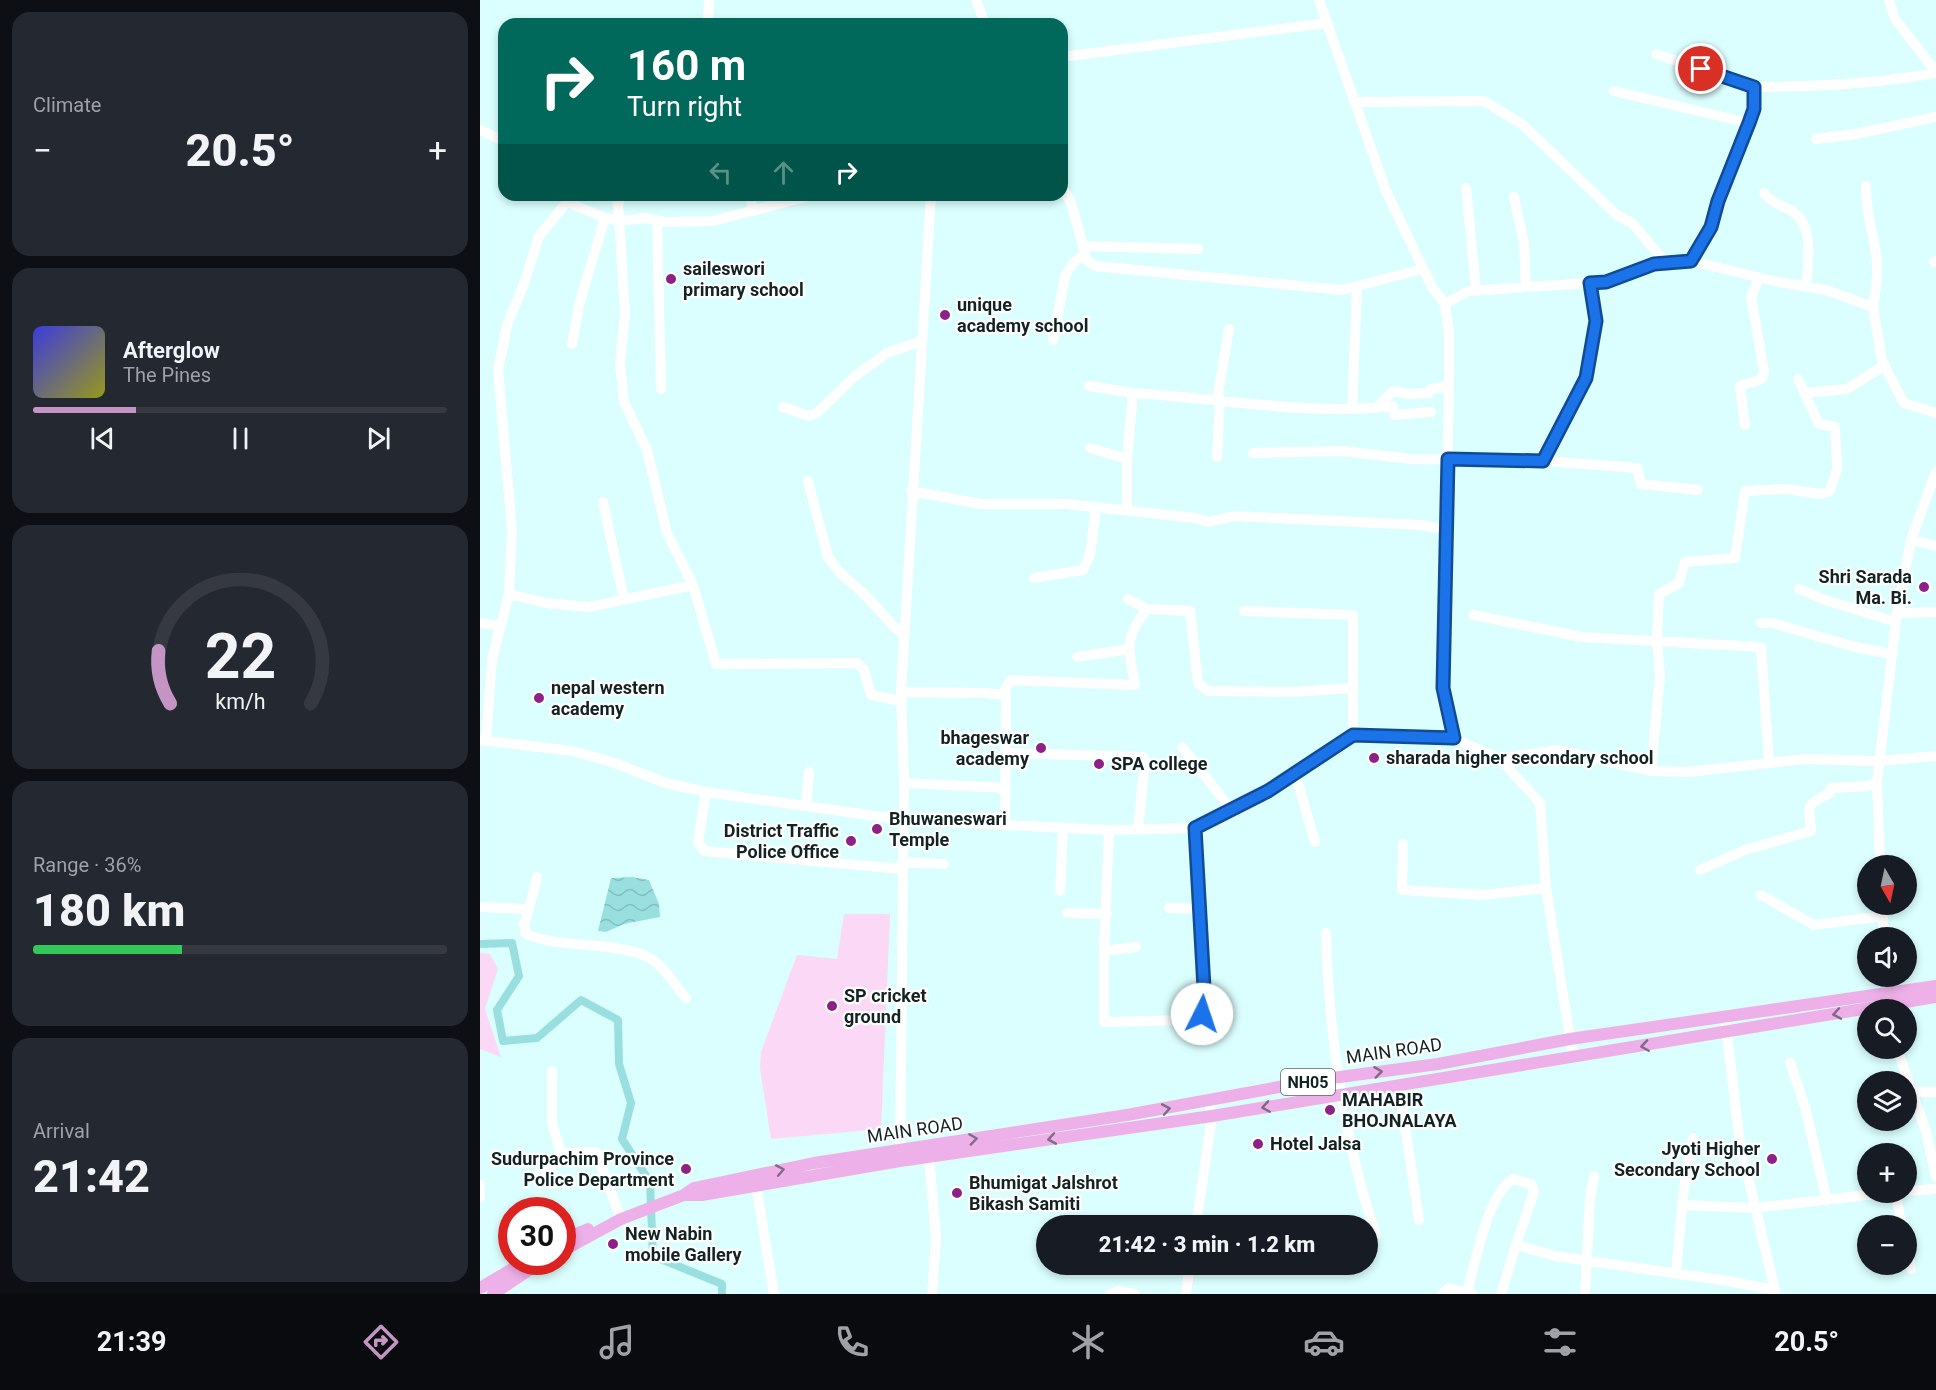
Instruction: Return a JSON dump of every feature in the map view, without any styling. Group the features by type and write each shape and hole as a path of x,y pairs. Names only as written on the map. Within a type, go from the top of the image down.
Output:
{"main road":[{"name":"MAIN ROAD","path":"1898,999 1936,986"},
{"name":"MAIN ROAD","path":"1917,999 1936,997"},
{"name":"MAIN ROAD","path":"684,1195 696,1196 756,1185 900,1155 929,1157 1339,1077 1438,1064 1570,1039 1725,1018 1857,1005"},
{"name":"MAIN ROAD","path":"619,1220 663,1201 684,1195 700,1186 1072,1130 1212,1116 1439,1077 1728,1033 1857,1008"},
{"path":"1438,1064 1439,1077"},
{"name":"NH05","path":"576,1234 605,1222 619,1220"},
{"name":"NH05","path":"576,1243 619,1220"},
{"path":"480,1288 502,1275"},
{"path":"493,1294 522,1275"}],"street":[{"path":"708,18 709,0"},
{"path":"975,0 982,18"},
{"path":"1319,0 1386,191 1431,287 1445,304 1449,333 1449,386 1443,688 1454,738"},
{"path":"1656,54 1754,87 1828,87 1861,82 1895,81 1936,73 1913,46 1895,19 1889,0"},
{"path":"1068,56 1327,23"},
{"path":"1691,261 1711,227 1718,201 1749,123 1754,109 1754,87"},
{"path":"1614,91 1749,123"},
{"path":"1354,102 1484,101 1523,125 1617,215 1632,223 1666,263"},
{"path":"1816,139 1856,134 1936,117"},
{"path":"480,130 498,138"},
{"path":"1866,186 1868,222 1877,262 1873,307 1879,349 1904,403 1936,413"},
{"path":"1466,188 1476,290"},
{"path":"1764,193 1770,202 1793,212 1808,234 1806,287"},
{"path":"1514,197 1524,243 1526,286"},
{"path":"563,201 539,236 524,284 507,325 498,370 512,530 509,594 492,659 483,740 573,751 615,763 666,783 706,792 806,804 904,820 1138,830 1195,828 1268,791 1353,735 1454,738 1500,759 1540,803 1546,888 1573,1057"},
{"path":"571,201 605,218 621,221 644,218 657,221 713,221 792,201"},
{"path":"619,201 625,313 620,363 624,402 647,450 667,533 693,585 716,663 857,663 864,670 871,695 901,697 984,693 1006,696"},
{"path":"751,201 753,212"},
{"path":"900,1155 904,820 901,697 911,491 931,201"},
{"path":"1067,201 1087,261 1095,266 1342,290 1423,269"},
{"path":"572,344 580,301 605,218"},
{"path":"657,221 661,389"},
{"path":"1053,340 1065,276 1084,250 1198,249"},
{"path":"1445,304 1476,290 1606,282 1654,264 1691,261 1759,278 1826,290 1873,307"},
{"path":"1745,425 1740,386 1762,379 1764,372 1751,297 1759,278"},
{"path":"1543,461 1586,378 1596,321 1590,283"},
{"path":"1352,409 1357,287"},
{"path":"1217,457 1219,399 1229,329"},
{"path":"783,407 808,416 817,413 854,377 887,352 921,341"},
{"path":"1804,393 1847,389 1885,366"},
{"path":"1651,771 1660,675 1657,640 1659,594 1679,583 1685,562 1736,558 1745,491 1786,489 1820,494 1830,491 1837,469 1835,427 1819,424 1798,379"},
{"path":"1089,386 1133,393 1352,409 1393,406 1394,415 1402,416 1431,412"},
{"path":"1376,407 1393,391 1409,394 1429,393 1431,389 1449,386"},
{"path":"1127,510 1127,459 1133,393"},
{"path":"1090,448 1127,459"},
{"path":"1253,453 1343,452 1411,459 1543,461 1637,468 1641,484 1698,490"},
{"path":"1880,855 1878,761 1896,618 1911,540 1936,472"},
{"path":"808,481 828,557 837,570 861,591 904,636"},
{"path":"911,491 981,504 1067,504 1195,518 1209,522 1234,516 1420,525 1445,530"},
{"path":"603,502 624,600"},
{"path":"1034,578 1083,570 1090,555 1096,508"},
{"path":"1911,540 1936,546"},
{"path":"509,594 546,603 589,607 693,585"},
{"path":"1799,589 1825,600 1896,618 1936,612"},
{"path":"1128,599 1147,609 1190,610 1198,683 1208,691 1292,692 1353,688"},
{"path":"1005,826 1007,753 1005,688 1011,680 1138,686 1129,649 1135,623 1147,609"},
{"path":"1244,611 1353,615 1353,735"},
{"path":"1474,615 1582,637 1761,647 1769,763"},
{"path":"480,623 501,626"},
{"path":"1761,623 1772,623 1855,647 1892,654"},
{"path":"1077,657 1129,649"},
{"path":"1182,747 1231,809"},
{"path":"1500,759 1557,750 1651,771 1689,772 1843,758 1878,761 1936,756"},
{"path":"1007,753 1143,757 1145,760 1138,830"},
{"path":"806,804 809,771"},
{"path":"1295,773 1315,842"},
{"path":"1700,870 1745,850 1811,831 1809,805 1811,801 1829,794 1831,788 1869,786 1877,782"},
{"path":"904,783 1006,788"},
{"path":"706,792 698,842 704,851 902,866 944,864"},
{"path":"1060,891 1063,828"},
{"path":"1109,830 1104,951 1104,1022 1193,1020 1202,1014 1204,988 1195,828"},
{"path":"1403,844 1402,890 1484,895 1546,888"},
{"path":"537,878 524,924 526,934 543,942 626,951 653,960 686,998"},
{"path":"1761,895 1814,925 1883,916 1884,927"},
{"path":"480,907 529,909"},
{"path":"1169,908 1199,909"},
{"path":"1067,913 1107,914"},
{"path":"1326,933 1328,1001 1340,1095 1351,1154 1370,1215"},
{"path":"1104,951 1136,947"},
{"path":"1516,1245 1555,1256 1676,1272 1775,1292 1754,1208 1733,1100 1725,1018"},
{"path":"1790,1062 1805,1107 1827,1201"},
{"path":"552,1071 552,1123 561,1153"},
{"path":"1399,1085 1419,1220"},
{"path":"1917,1092 1936,1092"},
{"path":"1198,1215 1212,1116 1209,1101"},
{"path":"1917,1106 1926,1131 1936,1177"},
{"path":"1676,1272 1693,1138"},
{"path":"561,1153 596,1152 619,1220"},
{"path":"528,1179 553,1165 561,1153"},
{"path":"929,1157 936,1238 932,1294"},
{"path":"1585,1294 1590,1198 1594,1176"},
{"path":"1443,1294 1449,1288 1470,1293 1494,1201 1505,1184 1513,1179 1531,1184 1534,1192 1501,1294"},
{"path":"480,1185 480,1197"},
{"path":"756,1185 774,1294"},
{"path":"1917,1191 1936,1190"},
{"path":"1683,1205 1754,1208 1857,1197"},
{"path":"1186,1294 1189,1275"},
{"path":"1110,1294 1119,1291 1135,1294"}],"shaded area":[{"name":"SP cricket ground","path":"844,914 890,914 881,1129 771,1139 760,1068 761,1052 797,955 837,959"},
{"path":"480,953 490,954 498,969 485,1009 501,1057 480,1049"}],"water":[{"path":"632,877 649,880 659,904 660,917 624,924 606,932 598,931 611,878"}],"waterway":[{"path":"480,944 512,943 519,976 497,1010 503,1041 537,1038 581,1000 618,1020 619,1064 631,1103 622,1139 650,1182 653,1256 722,1284 722,1294"}],"place":[{"name":"saileswori primary school","path":"671,279"},
{"name":"unique academy school","path":"945,315"},
{"name":"Shri Sarada Ma. Bi.","path":"1924,587"},
{"name":"nepal western academy","path":"539,698"},
{"name":"bhageswar academy","path":"1041,748"},
{"name":"sharada higher secondary school","path":"1374,758"},
{"name":"SPA college","path":"1099,764"},
{"name":"Bhuwaneswari Temple","path":"877,829"},
{"name":"District Traffic Police Office","path":"851,841"},
{"name":"SP cricket ground","path":"832,1006"},
{"name":"MAHABIR BHOJNALAYA","path":"1330,1110"},
{"name":"Hotel Jalsa","path":"1258,1144"},
{"name":"Jyoti Higher Secondary School","path":"1772,1159"},
{"name":"Sudurpachim Province Police Department","path":"686,1169"},
{"name":"Bhumigat Jalshrot Bikash Samiti","path":"957,1193"},
{"name":"New Nabin mobile Gallery","path":"613,1244"}],"route":[{"path":"1202,1014 1204,988 1195,828 1268,791 1353,735 1454,738 1443,688 1448,459 1543,461 1586,378 1595,341 1596,321 1590,283 1606,282 1654,264 1691,261 1711,227 1718,201 1731,173 1754,109 1754,87 1701,69"}]}
